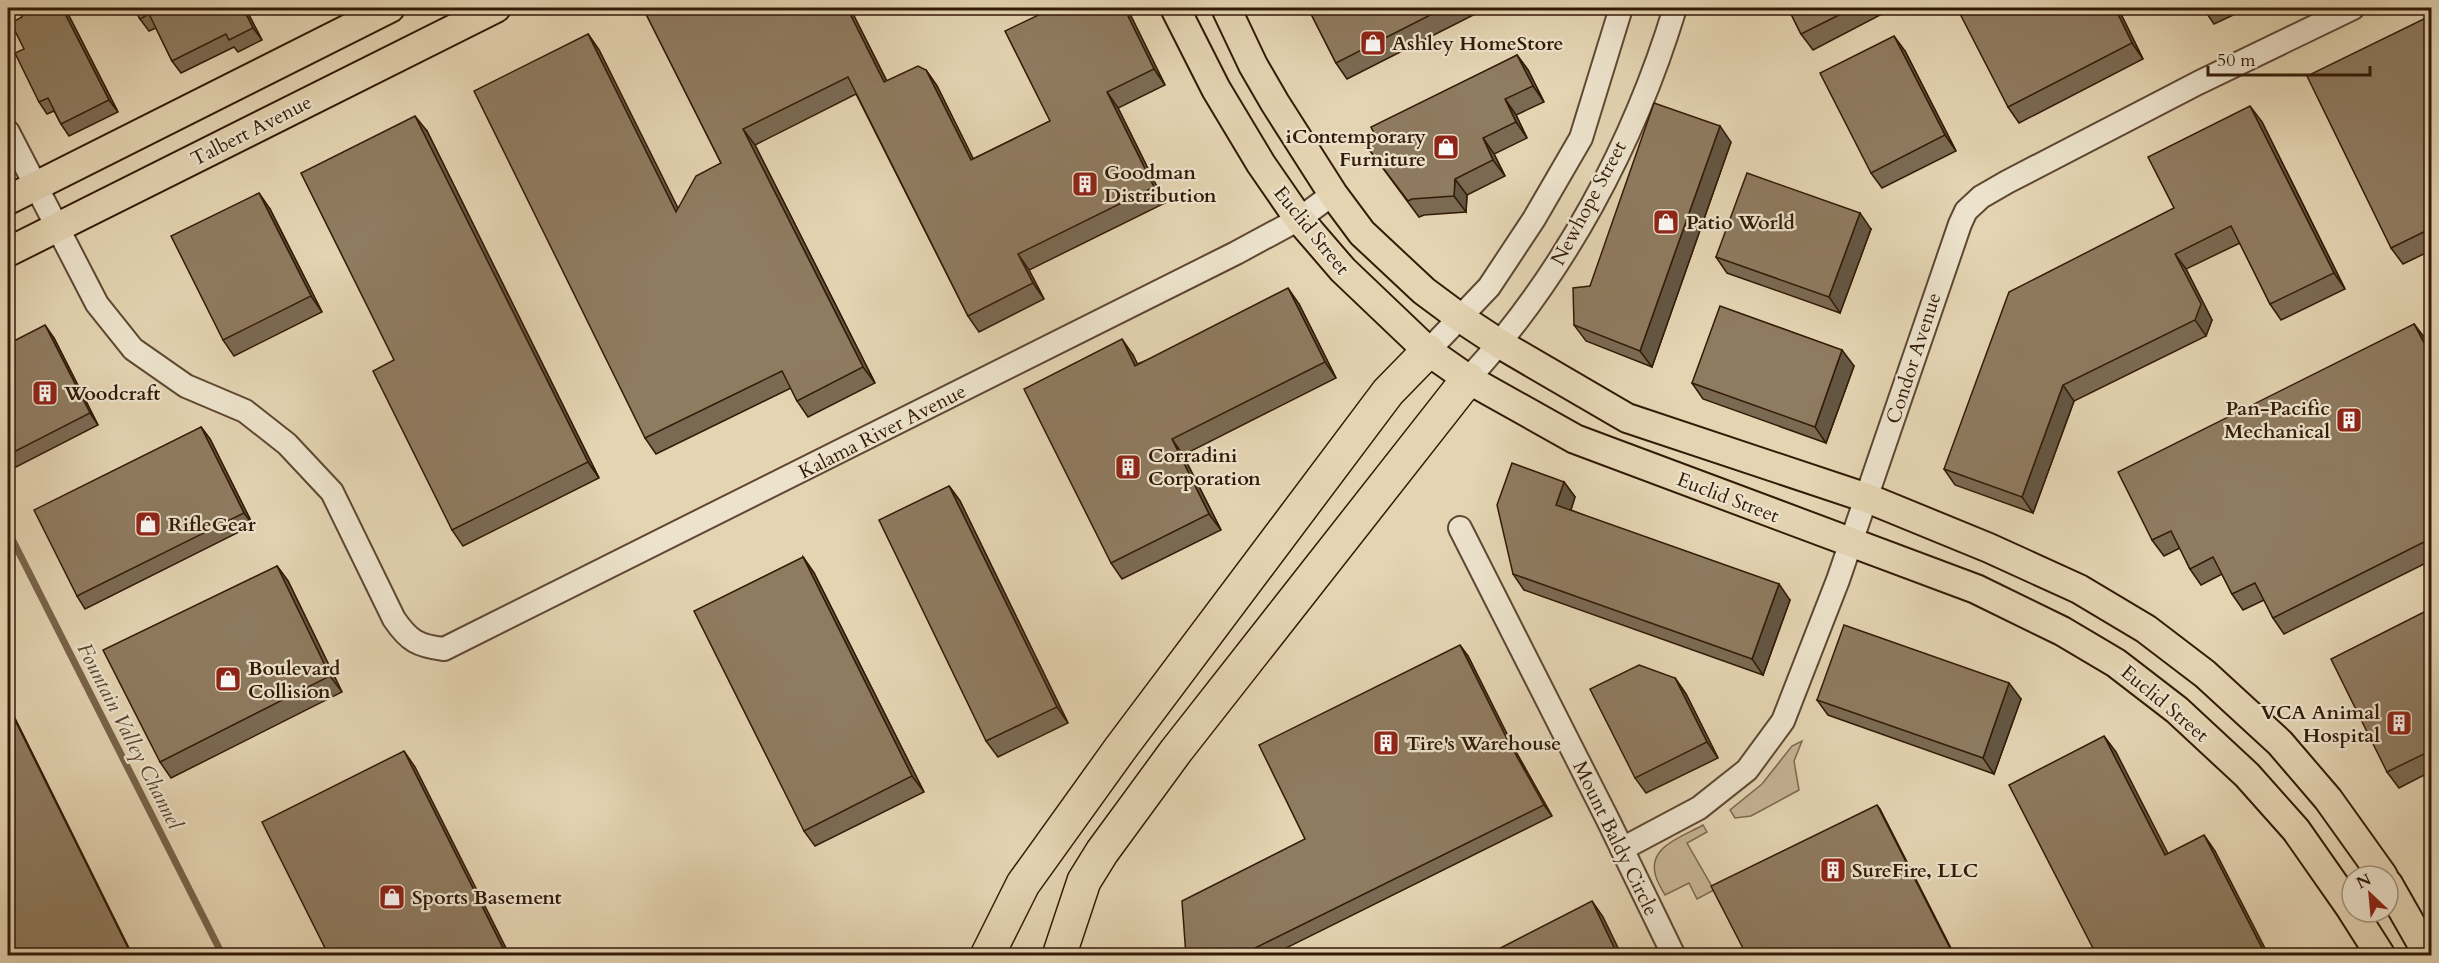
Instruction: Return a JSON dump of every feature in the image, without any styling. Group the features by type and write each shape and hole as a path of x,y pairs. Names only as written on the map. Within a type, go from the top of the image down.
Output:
{"highway":[{"path":"987,956 1023,884 1120,749 1388,392 1428,351"},
{"path":"1059,956 1084,881 1102,852 1176,751 1468,379"}],"main road":[{"name":"Talbert Avenue","path":"8,252 46,208 390,8"},
{"name":"Talbert Avenue","path":"8,200 46,208 495,8"},
{"name":"Euclid Street","path":"1175,8 1222,99 1261,164 1299,219 1343,270 1428,351 1468,379 1575,440 1976,589 2062,631 2116,663 2177,710 2247,775 2296,830 2340,893"},
{"name":"Euclid Street","path":"1226,8 1253,65 1333,194 1362,233 1424,291 1500,344 1627,418 1867,498 1999,552 2071,585 2146,630 2205,674 2280,742 2328,799 2375,864"},
{"path":"2400,905 2429,956"},
{"name":"Euclid Street","path":"2361,924 2381,956"}],"street":[{"name":"Newhope Street","path":"1428,351 1489,287 1534,219 1581,138 1621,8"},
{"name":"Newhope Street","path":"1468,379 1521,317 1569,244 1603,184 1657,62 1675,8"},
{"name":"Condor Avenue","path":"1622,849 1699,808 1747,770 1783,721 1851,543 1945,264 1966,212 1981,197 2007,182 2198,83 2353,8"},
{"path":"8,132 46,208"},
{"name":"Kalama River Avenue","path":"46,208 97,304 133,349 186,386 245,411 287,444 332,492 394,619 405,635 424,646 444,649 946,399 1299,219 1333,194"},
{"name":"Mount Baldy Circle","path":"1460,528 1674,956"}],"shaded area":[{"path":"1802,741 1794,761 1799,790 1751,816 1735,818 1730,810 1762,784 1792,746"},
{"path":"1703,825 1707,832 1687,843 1714,890 1697,899 1689,883 1665,895 1655,873 1657,856 1670,843"}],"building":[{"path":"18,8 62,8 109,100 61,124 48,98 39,102 15,53 24,49 11,23 22,17"},
{"path":"134,8 243,8 253,28 229,40 226,34 172,61 149,14 140,19"},
{"path":"643,8 847,8 884,82 918,66 926,70 971,160 1050,121 1005,31 1053,8 1124,8 1154,69 1107,92 1154,187 1018,254 1033,283 968,316 848,77 743,129 863,367 797,401 782,371 645,438 474,91 588,34 676,212 696,176 721,163"},
{"path":"1308,8 1444,8 1336,63"},
{"path":"1788,8 1853,8 1801,34"},
{"path":"1957,8 2115,8 2132,43 2008,107"},
{"path":"2432,15 2432,68 2427,70 2432,80 2432,228 2391,248 2307,76"},
{"path":"1894,36 1945,135 1871,173 1820,73"},
{"name":"iContemporary Furniture","path":"1517,55 1533,86 1505,99 1516,122 1483,138 1493,160 1455,179 1454,196 1408,201 1365,144 1375,135 1371,127"},
{"name":"Patio World","path":"1654,103 1720,126 1640,351 1574,325 1573,288 1590,286"},
{"path":"2250,106 2334,273 2270,304 2231,226 2175,254 2201,304 2195,320 2063,385 2022,497 1944,469 2009,292 2174,208 2148,157"},
{"path":"415,116 588,462 452,530 373,371 394,360 301,173"},
{"path":"1747,173 1860,213 1829,297 1716,257"},
{"path":"259,193 311,296 223,340 171,236"},
{"path":"1288,288 1325,362 1172,439 1209,514 1111,563 1024,389 1122,339 1135,366"},
{"path":"1720,306 1842,350 1815,427 1692,383"},
{"name":"Pan-Pacific Mechanical","path":"2414,324 2432,358 2432,538 2273,618 2255,583 2232,594 2213,557 2190,569 2171,531 2152,540 2118,472"},
{"name":"Woodcraft","path":"45,325 90,413 8,455 8,344"},
{"name":"RifleGear","path":"201,427 244,513 77,596 34,510"},
{"path":"1512,463 1564,482 1556,505 1779,584 1752,659 1513,574 1497,505"},
{"path":"949,486 1057,707 986,741 879,520"},
{"path":"803,557 912,776 804,831 694,611"},
{"name":"Boulevard Collision","path":"277,566 330,676 160,762 103,650"},
{"name":"VCA Animal Hospital","path":"2432,608 2432,750 2387,772 2331,659"},
{"path":"1844,625 2009,683 1983,758 1817,700"},
{"path":"1460,645 1507,739 1544,805 1239,956 1186,956 1182,901 1305,839 1259,745"},
{"path":"1639,665 1675,678 1707,742 1635,778 1590,689"},
{"path":"8,706 132,956 8,956"},
{"path":"2104,736 2165,855 2204,835 2266,956 2097,956 2009,785"},
{"name":"Sports Basement","path":"404,751 507,956 329,956 262,822"},
{"name":"SureFire, LLC","path":"1877,805 1954,956 1747,956 1711,886"},
{"path":"1592,901 1618,956 1485,956"}],"waterway":[{"name":"Fountain Valley Channel","path":"8,531 223,956"}],"place":[{"name":"Ashley HomeStore","path":"1373,43"},
{"name":"iContemporary Furniture","path":"1446,147"},
{"name":"Goodman Distribution","path":"1085,184"},
{"name":"Patio World","path":"1666,222"},
{"name":"Woodcraft","path":"45,393"},
{"name":"Pan-Pacific Mechanical","path":"2349,420"},
{"name":"Corradini Corporation","path":"1128,467"},
{"name":"RifleGear","path":"148,524"},
{"name":"Boulevard Collision","path":"228,679"},
{"name":"VCA Animal Hospital","path":"2399,723"},
{"name":"Tire's Warehouse","path":"1386,743"},
{"name":"SureFire, LLC","path":"1833,870"},
{"name":"Sports Basement","path":"392,897"}]}
